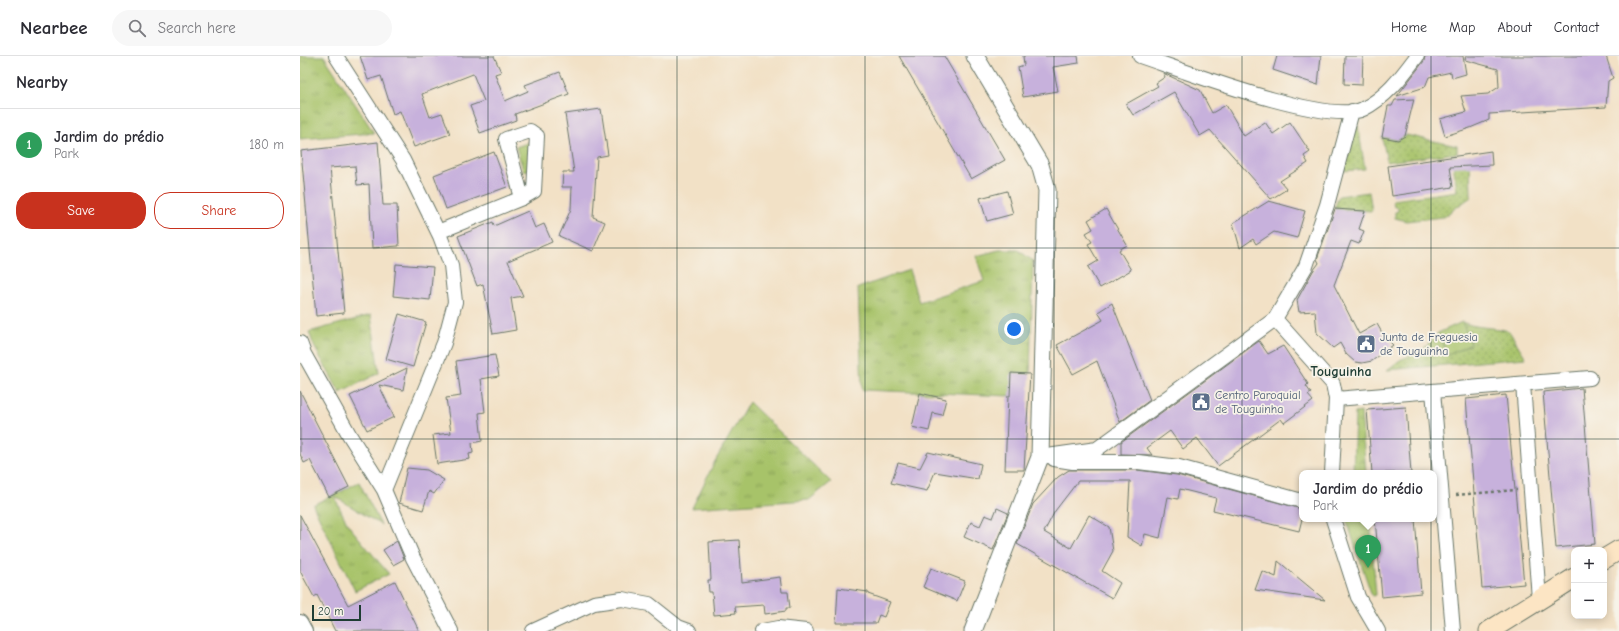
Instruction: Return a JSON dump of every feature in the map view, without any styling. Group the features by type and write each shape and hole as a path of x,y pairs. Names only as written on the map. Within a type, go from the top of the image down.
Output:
{"main road":[{"path":"1607,557 1619,550"},
{"path":"1489,631 1571,580"}],"street":[{"path":"336,56 403,160 438,232 451,265 456,302 444,343 384,490"},
{"path":"973,631 1040,457 1047,190 1040,165 975,56"},
{"path":"1140,56 1241,90 1309,108 1340,113 1362,109 1395,86 1417,56"},
{"path":"1040,457 1097,449 1275,318 1306,266 1327,205 1352,111"},
{"path":"438,232 522,198"},
{"path":"1275,318 1333,384 1336,400 1332,470"},
{"path":"300,343 304,354 350,436 384,490 414,558 451,631"},
{"path":"1336,400 1590,378"},
{"path":"1523,384 1539,600"},
{"path":"1433,391 1453,631"},
{"path":"1040,457 1074,462 1138,462 1180,467 1299,500"},
{"path":"1334,522 1358,596 1378,631"},
{"path":"533,631 594,603 622,599 649,604 678,627 689,631"},
{"path":"300,622 304,631"},
{"path":"762,631 778,628 806,631"}],"path":[{"path":"1442,496 1531,489"}],"green space":[{"path":"300,56 324,56 374,133 300,139"},
{"path":"1358,126 1365,169 1344,171 1354,129"},
{"path":"1406,135 1457,146 1457,153 1387,162 1382,137 1398,140"},
{"path":"530,142 528,170 524,172 516,147"},
{"path":"1452,156 1470,158 1471,197 1443,217 1406,221 1395,218 1395,212 1398,211 1398,207 1394,207 1393,200 1457,191"},
{"path":"1369,192 1372,211 1334,209 1339,196"},
{"path":"999,250 1018,250 1033,261 1030,374 1010,396 862,390 858,288 909,270 919,302 984,281 976,256"},
{"path":"371,315 379,373 340,393 314,346 309,332"},
{"path":"1462,322 1472,344 1448,355 1438,333"},
{"path":"1462,322 1509,331 1526,358 1387,370 1400,360 1423,350 1438,333 1448,355 1471,344"},
{"path":"749,402 831,482 809,500 692,508 714,463"},
{"path":"1361,412 1366,470 1353,470 1355,413"},
{"path":"359,482 381,525 334,496 348,525 389,574 355,591 313,505"},
{"path":"1347,522 1370,522 1376,595 1372,596"}],"building":[{"path":"360,56 494,56 501,72 495,74 505,101 528,91 525,85 560,72 569,94 515,114 516,120 480,133 470,106 484,101 473,74 422,94 430,117 442,113 450,134 414,147 400,111 393,114 381,76 368,80"},
{"path":"899,56 944,56 1005,160 971,179"},
{"path":"1023,56 1078,56 1079,63 1053,67 1058,91 1023,97 1018,67 1024,65"},
{"path":"1277,56 1321,56 1318,85 1273,70"},
{"path":"1345,56 1363,56 1362,85 1344,84"},
{"path":"1425,56 1463,56 1466,74 1452,78 1451,72 1429,77 1425,87 1397,96 1424,61"},
{"path":"1466,56 1606,56 1613,78 1608,81 1606,107 1489,114 1489,120 1445,136 1440,119 1466,112 1461,96 1488,94 1499,87 1498,69 1465,60"},
{"path":"1163,73 1200,90 1212,113 1226,105 1244,136 1265,122 1273,134 1290,122 1310,152 1304,156 1308,163 1280,181 1287,189 1271,199 1210,130 1200,136 1174,92 1133,115 1126,104 1158,86 1156,83 1165,77"},
{"path":"1414,99 1405,136 1398,140 1382,137 1388,106 1392,106 1395,100"},
{"path":"601,109 608,155 597,157 593,217 605,222 593,251 559,236 571,209 572,187 562,187 563,172 574,172 565,114"},
{"path":"378,142 383,205 397,205 399,246 372,248 369,184 357,185 355,166 330,168 344,313 316,316 301,151"},
{"path":"1491,151 1492,165 1450,167 1453,187 1392,196 1388,166"},
{"path":"494,152 507,187 446,209 434,175"},
{"path":"1007,191 1013,214 987,221 980,198"},
{"path":"1269,201 1305,211 1297,238 1274,232 1256,244 1253,239 1240,248 1233,223"},
{"path":"1106,209 1127,245 1119,250 1131,270 1100,288 1088,267 1098,261 1088,244 1092,242 1086,233 1093,229 1088,220"},
{"path":"1335,209 1365,211 1359,229 1364,231 1359,244 1351,241 1334,285 1359,334 1377,324 1384,336 1393,345 1372,361 1362,363 1355,362 1346,354 1340,343 1333,348 1317,333 1315,311 1299,312 1297,300 1319,263 1317,259"},
{"path":"528,211 535,228 544,224 552,242 508,261 523,296 511,298 516,330 493,334 483,284 477,286 458,236 493,222 494,226"},
{"path":"396,264 433,267 430,300 393,296"},
{"path":"1112,303 1150,400 1120,422 1097,361 1073,374 1057,345 1103,320 1098,312"},
{"path":"399,314 426,322 413,367 386,359"},
{"path":"1259,341 1268,354 1283,346 1308,384 1306,386 1311,393 1308,395 1313,401 1284,423 1281,419 1218,466 1197,438 1183,449 1170,431 1147,448 1152,455 1121,454 1121,442"},
{"path":"495,355 499,376 481,379 485,412 479,413 482,441 472,443 473,453 469,454 470,459 437,464 433,435 451,433 446,398 461,396 456,361"},
{"path":"407,368 403,390 379,385 394,417 367,430 350,396"},
{"path":"1011,373 1030,374 1024,470 1005,470 1008,396 1010,396"},
{"path":"1582,388 1595,544 1556,548 1543,392"},
{"path":"300,391 349,487 329,497 310,460 304,463 300,454"},
{"path":"920,393 946,399 942,415 933,413 929,431 912,427"},
{"path":"1506,395 1524,584 1482,588 1466,399"},
{"path":"1406,407 1411,470 1372,470 1367,410"},
{"path":"928,452 981,464 978,479 935,472 927,491 891,483 898,463 920,468"},
{"path":"407,468 427,470 444,480 434,494 429,491 423,510 399,503"},
{"path":"1069,470 1137,470 1177,475 1299,508 1299,522 1301,522 1299,531 1213,510 1216,498 1180,489 1178,499 1168,497 1160,538 1145,534 1142,546 1127,537 1130,481 1078,481 1055,511 1044,532 1071,548 1089,515 1109,527 1113,551 1102,571 1120,583 1112,598 1017,544 1033,504 1058,477"},
{"path":"997,508 1008,513 993,550 964,537 971,522 980,526 985,515 993,518"},
{"path":"300,515 348,605 395,581 419,631 335,631 317,595 314,597 300,571"},
{"path":"1375,522 1415,522 1421,593 1382,597"},
{"path":"739,540 742,582 780,577 782,592 788,592 790,608 786,608 786,611 765,614 764,605 735,607 736,613 714,615 712,592 709,592 708,580 711,580 709,542"},
{"path":"397,541 404,559 393,565 383,550"},
{"path":"1278,561 1325,600 1255,590 1262,571 1276,577"},
{"path":"931,568 965,581 957,601 923,587"},
{"path":"838,588 868,592 868,594 890,602 884,617 879,615 876,623 836,623"}],"place":[{"name":"Junta de Freguesia de Touguinha","path":"1366,344"},
{"name":"Centro Paroquial de Touguinha","path":"1201,402"},
{"name":"Jardim do prédio","path":"1368,568"}],"district":[{"name":"Touguinha","path":"1341,371"}]}
